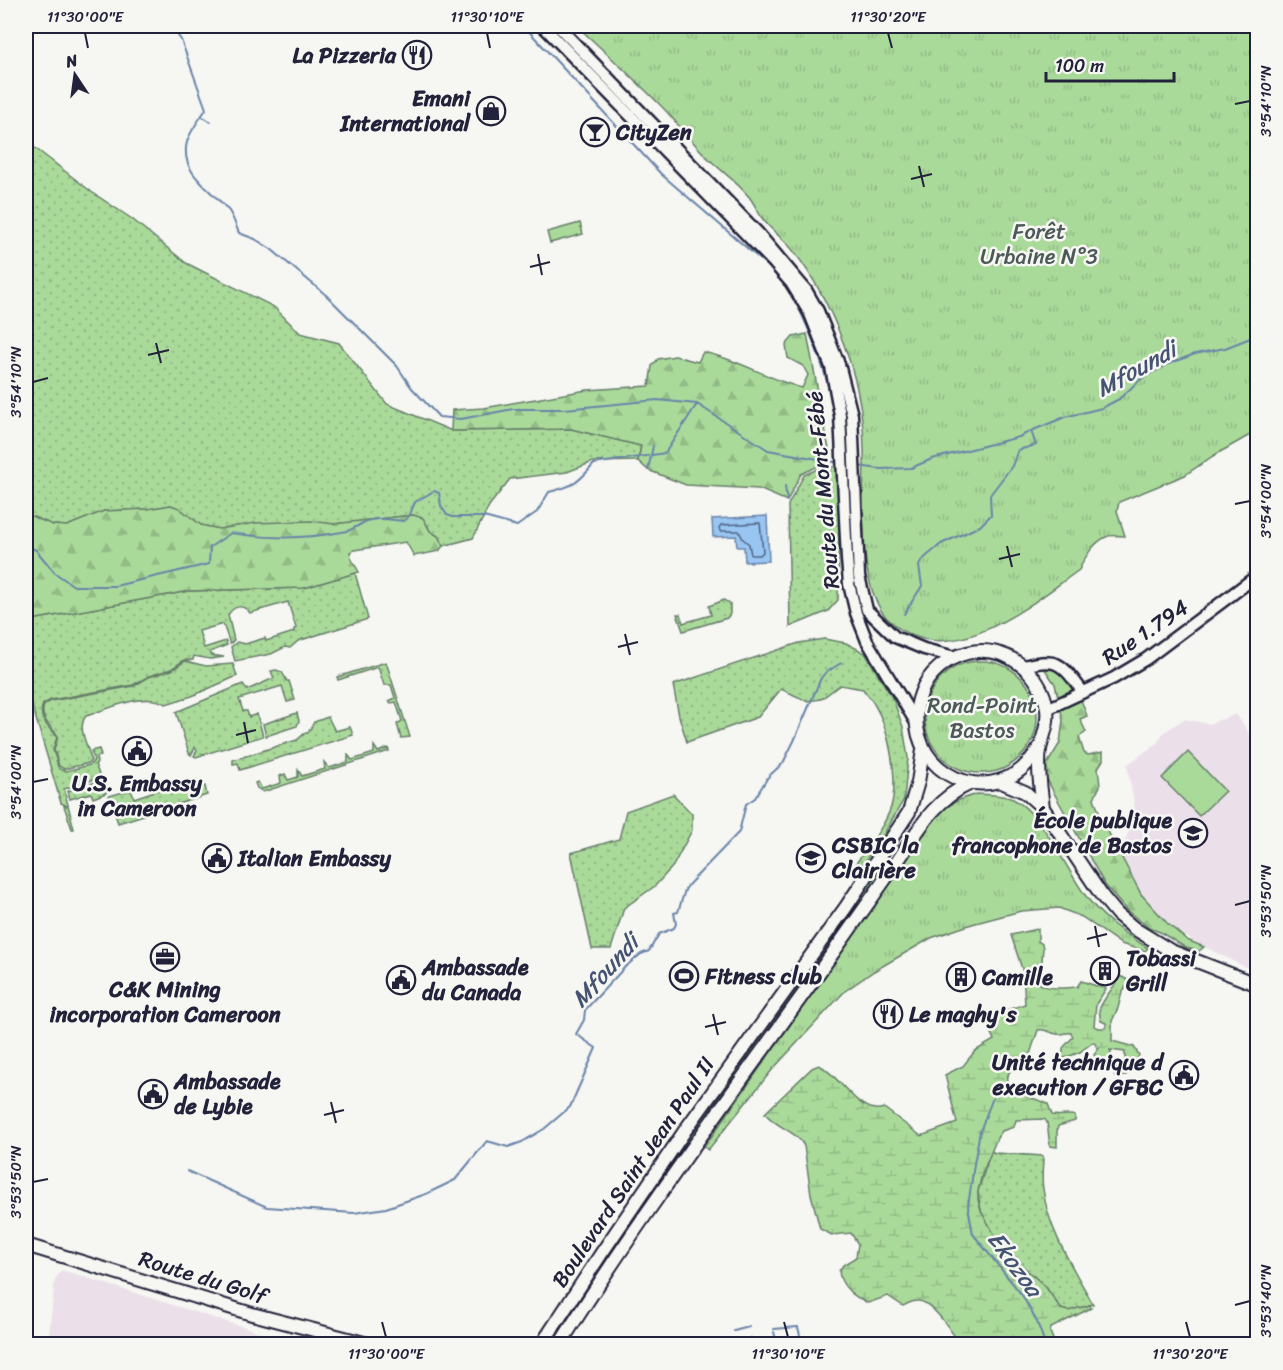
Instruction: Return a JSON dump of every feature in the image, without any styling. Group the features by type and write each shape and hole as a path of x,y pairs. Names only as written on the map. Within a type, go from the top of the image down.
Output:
{"main road":[{"path":"983,651 1011,658 1024,666 1035,678 1043,693 1047,709 1045,735 1030,762 1016,773 999,780 971,783 946,773 933,763 923,750 915,721 917,705 926,683 941,666 955,657 968,652 983,651"},
{"path":"1040,747 1039,764 1043,808"},
{"name":"Boulevard Saint Jean Paul II","path":"542,1344 640,1196 846,907 909,812 918,782 923,750"},
{"path":"999,780 1024,792 1043,808 1102,896 1135,930 1171,951 1257,985"},
{"name":"Boulevard Saint Jean Paul II","path":"560,1344 623,1247 863,911 919,827 948,795 971,783"},
{"name":"Route du Golf","path":"26,1245 252,1314 368,1344"}],"street":[{"name":"Route du Mont-Fébé","path":"543,26 773,262 791,283 810,314 831,367 840,415 846,558 856,613 867,642 915,721"},
{"name":"Route du Mont-Fébé","path":"558,26 785,262 812,300 839,364 852,415 857,555 862,593 867,610 895,637 924,649 955,657"},
{"name":"Rue 1.794","path":"1047,709 1114,678 1146,659 1257,575"},
{"path":"1024,666 1042,661 1055,662 1083,692"}],"shaded area":[{"name":"École publique francophone de Bastos","path":"1236,714 1257,744 1257,968 1245,967 1195,942 1169,925 1141,894 1120,853 1136,814 1127,765 1157,743 1163,733 1184,719 1209,724"},
{"path":"62,1270 300,1344 48,1344 55,1279"}],"green space":[{"name":"Forêt Urbaine N°3","path":"577,26 1257,26 1257,431 1185,475 1119,502 1117,511 1125,536 1110,536 1102,539 1090,551 1079,570 1014,616 989,629 963,638 938,641 914,636 891,622 880,609 872,591 864,547 864,450 859,399 845,347 818,288 801,261 765,222 745,192 704,154 645,90"},
{"path":"26,141 93,193 132,219 186,263 274,307 300,333 339,343 387,404 452,431 571,429 641,446 638,461 593,462 567,472 510,479 489,506 473,538 443,546 438,536 430,531 426,523 413,515 334,524 298,521 219,529 201,525 171,505 148,509 104,511 67,526 53,525 26,514"},
{"path":"580,223 583,234 550,243 547,232"},
{"path":"807,334 829,449 829,461 801,474 787,501 759,489 686,485 648,470 638,461 641,446 571,429 451,431 452,410 484,408 587,390 649,386 652,366 658,359 675,356 698,362 703,352 728,359 802,388 808,375 803,366 788,358 786,345 793,337"},
{"path":"822,467 840,467 838,600 828,611 790,627 788,505 804,475"},
{"path":"171,505 179,508 201,525 219,529 256,523 311,521 334,524 413,515 423,518 430,531 438,536 443,546 439,551 414,556 406,542 354,550 350,552 351,558 359,572 304,588 189,591 26,621 26,514 53,525 67,526 104,511 148,509"},
{"path":"355,573 368,619 298,641 290,648 285,647 271,654 235,661 231,647 237,642 245,644 265,638 266,641 294,632 296,628 288,602 250,613 242,607 236,608 228,615 234,640 230,644 223,624 199,631 204,648 226,641 227,645 210,652 211,655 224,657 210,659 194,656 193,660 184,660 171,669 149,676 133,685 51,700 43,704 43,718 57,737 53,750 59,769 66,771 90,765 94,760 91,751 99,749 101,756 96,757 97,763 95,764 106,793 93,798 91,793 70,799 68,791 96,782 95,779 64,789 74,829 72,829 64,806 67,806 61,803 26,685 26,621 189,591 304,588"},
{"path":"724,600 730,604 730,614 727,618 683,631 677,614 680,614 683,623 711,615 709,606"},
{"path":"824,639 846,643 865,653 893,699 903,727 908,758 904,799 881,839 854,877 849,873 888,815 894,782 891,754 884,726 873,702 863,689 840,685 821,699 807,701 781,689 758,717 687,742 673,685 799,643"},
{"path":"185,661 206,666 233,664 237,676 192,696 166,704 157,700 137,700 86,716 82,726 91,760 89,763 64,769 59,766 54,750 58,736 44,718 44,705 51,701 134,686 149,677 172,670"},
{"name":"Rond-Point Bastos","path":"981,661 1002,665 1021,677 1033,696 1037,717 1033,738 1021,757 1002,769 981,773 960,769 941,757 929,738 925,717 929,696 941,677 960,665"},
{"path":"386,662 410,737 401,738 397,724 402,721 396,702 389,701 395,698 391,685 384,685 378,667 338,680 337,677"},
{"path":"1054,666 1076,689 1075,692 1059,701 1055,684 1044,668"},
{"path":"271,671 282,672 289,681 295,700 287,702 282,686 239,699 243,711 247,711 249,717 257,714 263,736 196,757 194,756 197,750 195,748 191,755 189,753 176,712 243,684 247,690 274,678"},
{"path":"1081,700 1087,716 1080,719 1086,732 1079,737 1084,753 1088,755 1103,752 1103,760 1098,768 1100,786 1094,798 1101,818 1141,894 1167,923 1187,940 1204,947 1199,951 1186,948 1149,928 1125,909 1105,885 1046,777 1046,766 1060,743 1063,720 1060,707"},
{"path":"297,713 299,721 297,726 266,736 263,724"},
{"path":"328,717 335,731 350,727 353,735 240,770 238,763 233,764 233,760 297,740 308,733 314,722"},
{"path":"374,746 378,752 388,748 389,751 263,792 257,788 255,783 258,782 262,789 281,783 280,776 285,774 288,780 298,777 298,770 302,776 325,769 324,762 329,768 348,762 348,755 352,760 374,753"},
{"path":"1188,752 1225,791 1199,816 1162,778"},
{"path":"182,782 186,793 205,786 207,795 118,823 109,796 131,790 134,798"},
{"path":"673,794 692,814 692,830 673,866 655,886 624,908 611,949 592,949 571,853 619,839 626,811"},
{"path":"977,794 1008,797 1024,806 1044,829 1085,895 1098,911 1130,937 1148,948 1145,951 1121,944 1082,917 1059,908 1021,911 931,938 874,971 845,991 772,1070 708,1150 704,1147 928,826 941,810 959,800"},
{"path":"880,868 883,870 591,1281 550,1344 605,1254"},
{"path":"1038,929 1038,941 1043,948 1040,984 1052,988 1067,988 1077,987 1081,981 1106,989 1096,1004 1094,1026 1106,1028 1106,1023 1101,1021 1099,1010 1101,1005 1120,976 1128,980 1112,1021 1112,1041 1134,1047 1139,1055 1127,1074 1115,1077 1113,1067 1125,1062 1125,1052 1110,1050 1113,1062 1099,1064 1094,1055 1099,1048 1093,1042 1080,1052 1062,1059 1059,1056 1073,1037 1071,1033 1057,1034 1038,1030 1029,1057 1010,1058 1008,1062 1011,1069 1008,1083 1012,1088 1048,1104 1052,1115 1073,1115 1075,1121 1058,1126 1057,1147 1050,1146 1047,1122 1044,1119 1016,1120 1014,1127 1002,1131 982,1174 978,1191 981,1211 1008,1254 1045,1286 1061,1309 1068,1311 1090,1305 1091,1308 1051,1328 1050,1332 1055,1344 960,1344 929,1305 917,1301 903,1306 888,1296 868,1303 853,1295 845,1286 839,1271 843,1265 856,1257 858,1244 851,1233 832,1235 820,1229 811,1194 804,1146 796,1136 774,1122 765,1113 812,1068 819,1065 866,1107 884,1108 921,1136 957,1123 945,1075 963,1066 975,1051 994,1040 984,1018 1025,1004 1023,972 1011,935"},
{"path":"991,1151 1043,1156 1042,1185 1050,1219 1062,1248 1093,1304 1068,1311 1061,1309 1045,1286 1008,1254 998,1241 981,1211 978,1191"}],"water":[{"path":"767,516 769,561 745,562 744,547 737,547 736,536 713,537 712,519"}],"waterway":[{"path":"161,26 174,30 181,40 206,109 187,142 188,163 199,181 229,211 239,233 271,249 326,295 397,366 411,387 439,417 461,419 513,409 565,409 657,400 697,404 768,450 840,463"},
{"path":"524,26 661,174 776,273"},
{"path":"203,117 211,122"},
{"path":"792,294 824,369 832,400 837,463"},
{"name":"Mfoundi","path":"858,466 880,469 911,468 932,459 1019,437 1065,417 1102,408 1119,399 1141,379 1168,364 1195,354 1225,348 1258,335"},
{"path":"26,546 36,550 55,573 74,586 115,586 209,564 210,547 231,533 300,537 351,530 372,520 404,521 409,516 415,502 434,491 439,493 441,506 447,515 484,517 517,526 537,512 549,492 575,483 594,464 665,453 697,404"},
{"path":"904,614 922,586 919,566 921,561 941,544 980,526 991,515 990,495 1012,466 1018,450 1036,445 1031,431"},
{"path":"648,470 653,446"},
{"path":"785,486 787,501"},
{"name":"Mfoundi","path":"187,1171 267,1207 354,1213 386,1208 426,1194 455,1180 487,1141 508,1147 544,1129 570,1107 596,1048 576,1034 584,1020 585,1010 625,967 641,954 649,951 659,934 674,928 676,924 674,913 678,912 685,890 739,832 746,804 755,798 768,777 783,763 821,678 841,663"},
{"name":"Ekozoa","path":"994,1095 980,1131 974,1164 968,1207 973,1234 1022,1295 1037,1322 1045,1344"},
{"path":"734,1331 749,1327"},
{"path":"774,1329 798,1327 802,1344"},
{"path":"774,1332 777,1344"},
{"path":"751,1338 753,1344"}],"place":[{"name":"La Pizzeria","path":"417,55"},
{"name":"Emani International","path":"491,111"},
{"name":"CityZen","path":"595,132"},
{"name":"U.S. Embassy in Cameroon","path":"137,751"},
{"name":"École publique francophone de Bastos","path":"1193,833"},
{"name":"Italian Embassy","path":"217,858"},
{"name":"CSBIC la Clairière","path":"811,858"},
{"name":"C&K Mining incorporation Cameroon","path":"165,957"},
{"name":"Tobassi Grill","path":"1105,971"},
{"name":"Fitness club","path":"684,976"},
{"name":"Camille","path":"961,977"},
{"name":"Ambassade du Canada","path":"401,980"},
{"name":"Le maghy's","path":"888,1014"},
{"name":"Unité technique d execution / GFBC","path":"1184,1075"},
{"name":"Ambassade de Lybie","path":"153,1094"}]}
